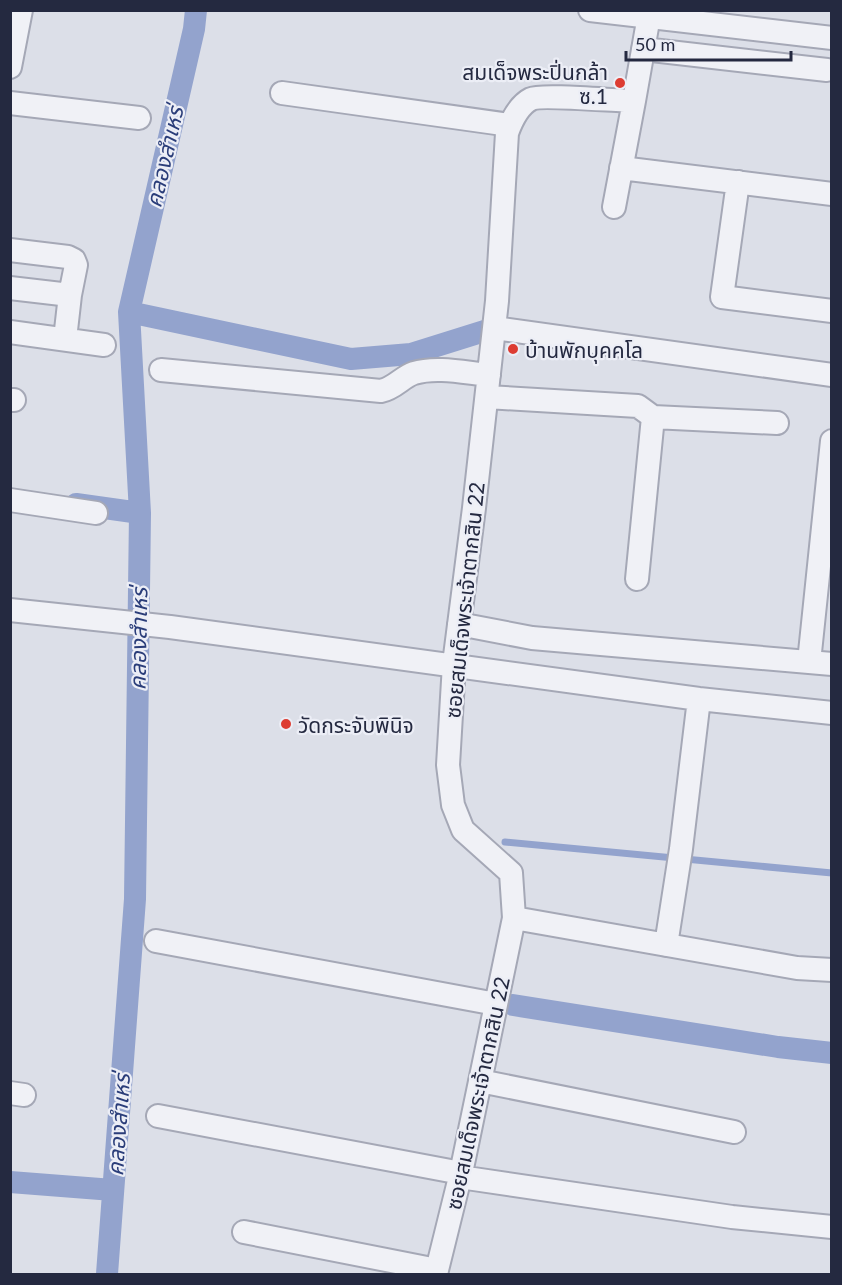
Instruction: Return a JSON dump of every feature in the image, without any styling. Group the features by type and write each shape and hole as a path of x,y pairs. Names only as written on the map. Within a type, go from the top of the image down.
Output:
{"street":[{"path":"10,67 21,10"},
{"path":"590,10 650,13 831,38"},
{"path":"614,207 650,13"},
{"path":"643,49 827,70"},
{"path":"282,93 510,125"},
{"name":"ซอยสมเด็จพระเจ้าตากสิน 22","path":"436,1273 460,1175 514,918 511,873 463,830 453,806 448,765 454,664 494,328 507,133 516,113 531,99 634,101"},
{"path":"10,103 139,118"},
{"path":"621,168 831,194"},
{"path":"738,182 722,297 831,310"},
{"path":"10,250 68,257 74,260 76,265 65,339"},
{"path":"10,288 70,296"},
{"path":"494,328 831,375"},
{"path":"10,332 104,345"},
{"path":"161,370 381,391 390,389 411,374 444,371 488,386 638,406 653,417 777,423"},
{"path":"637,579 653,417"},
{"path":"459,624 532,638 820,663 831,441"},
{"path":"10,500 96,513"},
{"path":"10,610 170,627 699,699 831,713"},
{"path":"666,945 680,859 699,699"},
{"path":"514,918 796,968 831,970"},
{"path":"156,941 496,1004"},
{"path":"480,1081 734,1132"},
{"path":"158,1116 460,1175 732,1217 831,1227"},
{"path":"244,1232 436,1273"}],"waterway":[{"name":"คลองสำเหร่","path":"107,1274 135,899 140,513 129,312 194,29 196,10"},
{"path":"129,312 351,359 411,354 494,328 511,331"},
{"path":"76,504 140,513"},
{"path":"505,842 832,873"},
{"path":"513,1005 778,1047 832,1053"},
{"path":"10,1182 113,1190"}],"place":[{"name":"สมเด็จพระปิ่นกล้า ซ.1","path":"620,83"},
{"name":"บ้านพักบุคคโล","path":"513,349"},
{"name":"วัดกระจับพินิจ","path":"286,724"}]}
